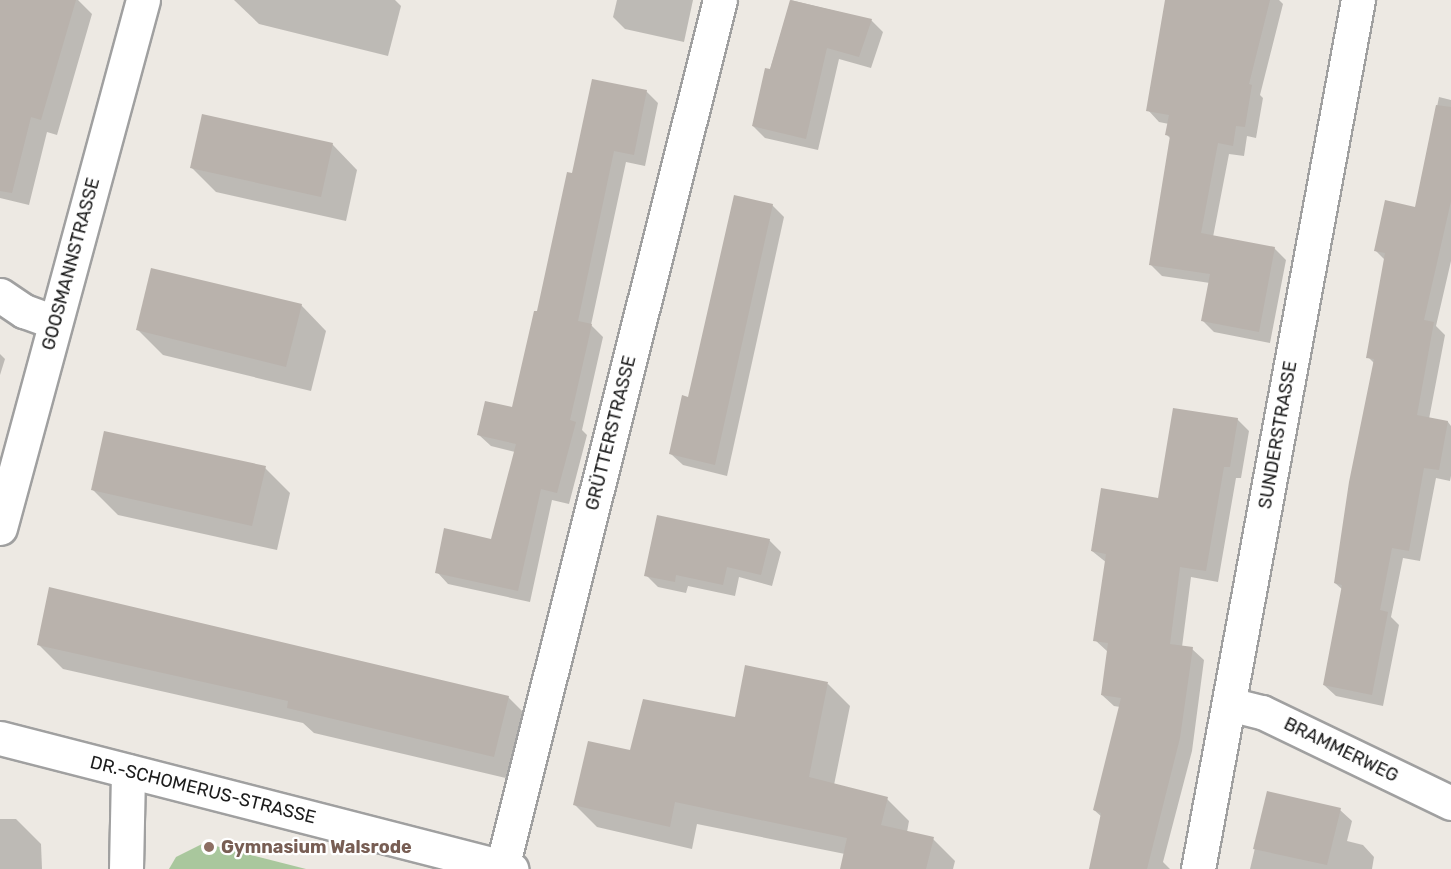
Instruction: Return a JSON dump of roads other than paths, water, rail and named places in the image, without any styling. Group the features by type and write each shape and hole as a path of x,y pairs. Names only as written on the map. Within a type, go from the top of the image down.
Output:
{"street":[{"name":"GOOSMANNSTRASSE","path":"0,528 143,0"},
{"name":"GRÜTTERSTRASSE","path":"506,868 720,0"},
{"name":"SUNDERSTRASSE","path":"1197,869 1358,0"},
{"path":"0,296 24,311 56,321"},
{"name":"BRAMMERWEG","path":"1229,704 1262,712 1451,803"},
{"name":"DR.-SCHOMERUS-STRASSE","path":"0,738 506,868"},
{"path":"126,869 128,771"}],"place":[{"name":"Gymnasium Walsrode","path":"209,847"}]}
